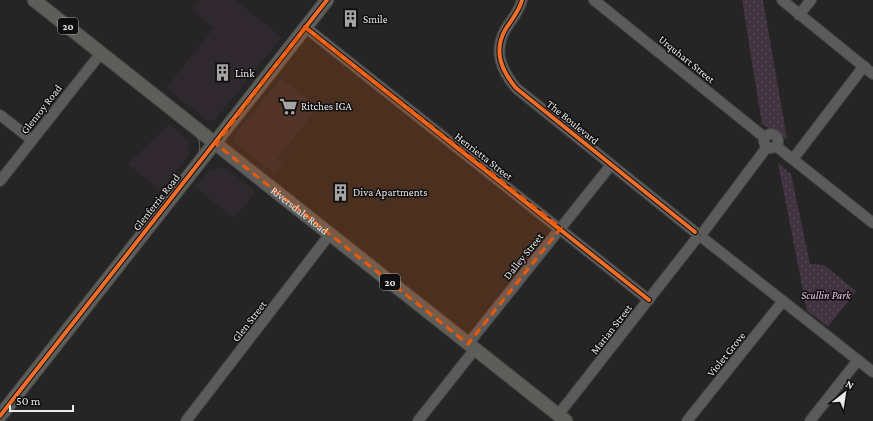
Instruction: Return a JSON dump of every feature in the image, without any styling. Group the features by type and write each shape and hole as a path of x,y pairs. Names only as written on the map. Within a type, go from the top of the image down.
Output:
{"main road":[{"name":"Riversdale Road","path":"34,0 562,418"},
{"name":"Glenferrie Road","path":"1,411 327,0"}],"street":[{"name":"The Boulevard","path":"522,0 504,32 500,47 500,62 506,76 516,88 873,372"},
{"name":"Urquhart Street","path":"594,0 764,136 771,133 775,135 778,139 772,147"},
{"path":"782,0 873,74"},
{"path":"799,14 811,0"},
{"name":"Henrietta Street","path":"305,27 561,228 649,300"},
{"name":"Glenroy Road","path":"0,181 101,53"},
{"path":"793,159 864,66"},
{"path":"0,115 32,140"},
{"path":"772,147 793,159 873,223"},
{"name":"Marian Street","path":"562,418 649,300 772,147"},
{"name":"Dalley Street","path":"418,421 471,346 611,165"},
{"name":"Glen Street","path":"186,421 330,234"},
{"name":"Violet Grove","path":"687,421 783,301"},
{"path":"810,421 858,360"}],"highlighted area":[{"path":"305,27 561,228 468,344 216,144"}],"shaded area":[{"path":"200,0 235,0 282,37 215,120 208,121 166,88 214,28 192,10"},
{"path":"281,78 318,107 277,159 283,164 275,174 235,143 234,136"},
{"path":"169,124 188,140 189,154 161,191 128,164"},
{"path":"219,167 228,170 256,191 234,218 195,187 209,170"}],"green space":[{"path":"742,0 763,0 787,139 762,124"},
{"name":"Scullin Park","path":"778,163 791,174 810,264 824,265 856,291 828,327 807,311"}],"tram line":[{"path":"31,0 562,421"},
{"path":"0,419 330,0"},
{"path":"194,165 200,148 199,140 195,132"}],"cycle path":[{"path":"0,416 327,0"},
{"path":"522,0 517,12 501,38 501,61 503,68 511,82 516,88 695,232"},
{"path":"305,27 649,300"}],"place":[{"name":"Smile","path":"350,19"},
{"name":"Link","path":"222,73"},
{"name":"Ritches IGA","path":"288,106"},
{"name":"Diva Apartments","path":"340,192"}]}
